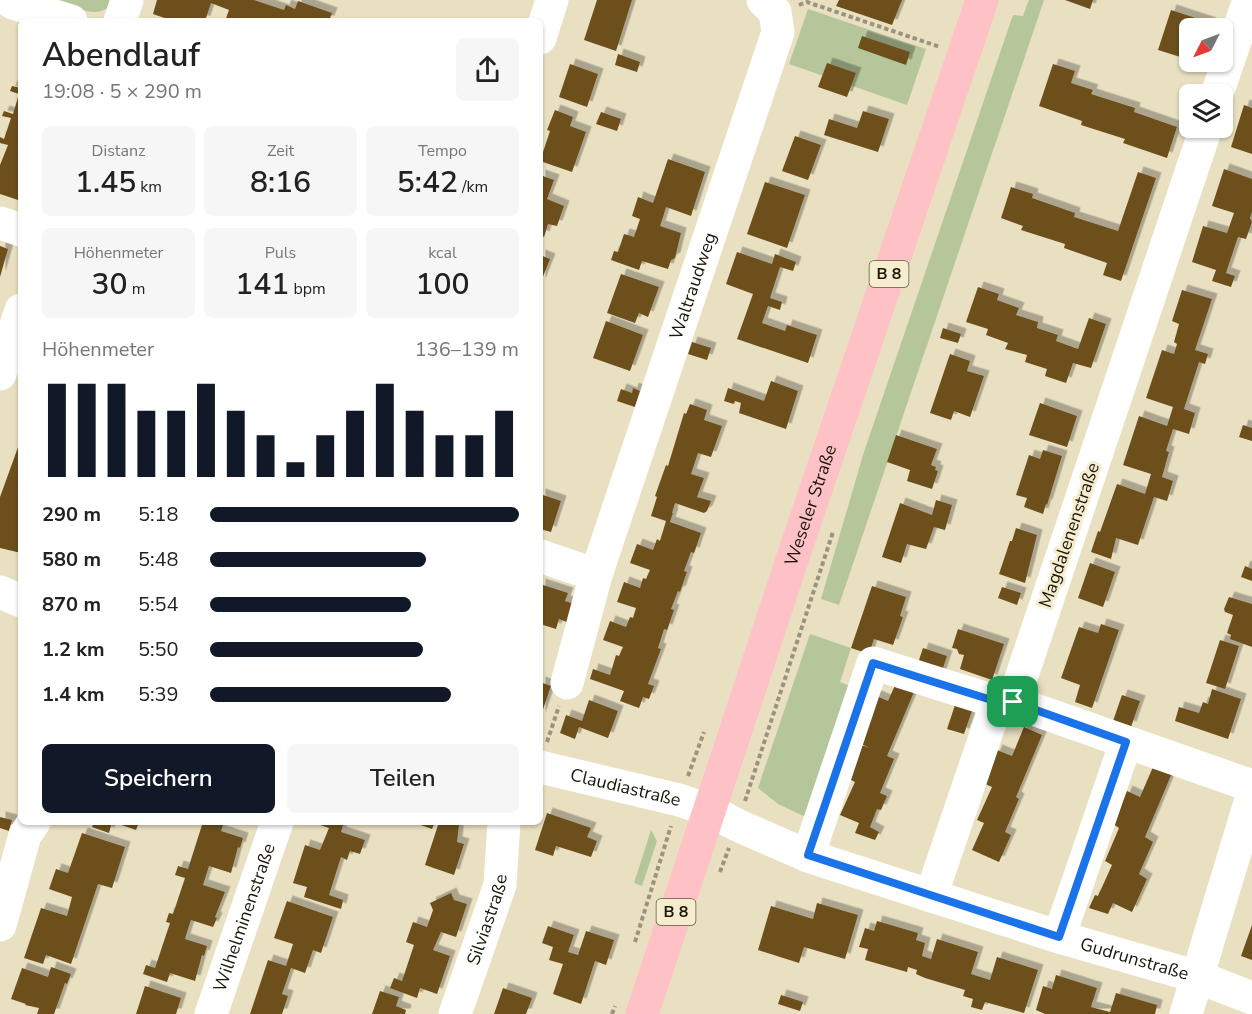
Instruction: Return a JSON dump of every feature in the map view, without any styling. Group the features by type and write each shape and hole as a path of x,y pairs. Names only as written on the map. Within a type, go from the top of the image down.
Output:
{"main road":[{"name":"Weseler Straße","path":"642,1014 711,811 796,548 982,0"}],"street":[{"path":"9,0 12,3 61,18"},
{"path":"121,18 127,0"},
{"path":"543,28 552,0"},
{"path":"1220,84 1249,0"},
{"name":"Waltraudweg","path":"567,683 597,574 778,32 770,6"},
{"name":"Magdalenenstraße","path":"931,896 1005,702 1202,138"},
{"path":"0,222 18,229"},
{"path":"0,374 18,319"},
{"path":"543,557 597,574"},
{"path":"0,592 18,600"},
{"path":"808,855 873,663 1005,702 1252,786"},
{"path":"1059,937 1126,742"},
{"name":"Claudiastraße","path":"543,759 711,811"},
{"path":"1186,1014 1252,796"},
{"name":"Gudrunstraße","path":"711,811 737,825 808,855 1059,937 1198,977 1252,998"},
{"path":"0,925 25,835 32,825"},
{"name":"Wilhelminenstraße","path":"211,1014 276,825"},
{"name":"Silviastraße","path":"455,1014 500,885 504,825"}],"path":[{"path":"770,6 807,3 941,47"},
{"path":"543,756 567,683"}],"green space":[{"path":"55,0 115,0 109,7 95,12"},
{"path":"1029,0 1044,0 839,605 821,599 863,455 1013,15 1023,16"},
{"path":"808,9 926,49 907,105 789,64"},
{"path":"810,634 851,648 840,682 857,689 810,819 778,804 758,788"},
{"path":"651,830 657,841 642,886 634,883"}],"building":[{"path":"157,0 254,0 284,10 286,5 295,9 298,1 332,13 330,18 226,18 229,10 211,3 206,18 164,18 153,14"},
{"path":"597,0 632,0 616,51 584,40"},
{"path":"839,0 902,0 892,25 836,6"},
{"path":"1065,0 1093,0 1090,9"},
{"path":"1171,10 1196,18 1179,18 1179,57 1158,50"},
{"path":"862,36 910,52 906,65 858,48"},
{"path":"618,54 640,62 637,72 615,65"},
{"path":"827,63 856,73 847,97 818,87"},
{"path":"570,64 598,74 587,107 559,97"},
{"path":"1053,64 1075,71 1071,83 1093,90 1091,94 1135,108 1134,112 1177,127 1167,158 1123,143 1125,139 1081,125 1082,121 1039,106"},
{"path":"12,86 18,87 18,94 10,91"},
{"path":"18,97 18,200 0,194 0,165 8,145 0,143 0,137 4,139 11,118 2,116 4,111 13,114"},
{"path":"1244,105 1252,108 1252,154 1231,147"},
{"path":"555,110 573,117 570,126 586,132 572,172 543,162 543,152 550,131 547,130"},
{"path":"863,111 889,119 878,152 824,135 829,119 857,128"},
{"path":"601,112 621,119 617,131 596,124"},
{"path":"795,136 821,145 808,180 782,171"},
{"path":"668,159 705,172 691,216 666,207 660,226 681,233 675,258 671,260 668,269 642,261 639,270 611,260 614,251 618,252 624,234 634,237 640,219 632,216 638,197 653,203"},
{"path":"1224,169 1252,179 1250,218 1252,222 1246,239 1238,237 1226,273 1235,276 1231,287 1212,281 1216,270 1192,262 1203,226 1227,233 1234,213 1212,206"},
{"path":"1138,172 1156,178 1121,281 1103,275 1107,263 1064,248 1065,244 1021,230 1023,226 1001,218 1011,187 1033,194 1032,198 1075,213 1074,217 1118,231"},
{"path":"543,176 554,180 547,199 564,206 557,226 548,224 544,237"},
{"path":"765,182 805,195 787,248 747,234"},
{"path":"0,246 8,249 0,277"},
{"path":"737,252 772,264 775,254 796,262 793,271 780,267 770,298 782,302 780,310 768,306 762,323 785,331 787,325 817,335 808,363 737,339 753,294 726,284"},
{"path":"543,256 550,259 543,276"},
{"path":"621,274 659,287 648,317 639,313 635,323 607,313"},
{"path":"978,287 999,294 997,300 1019,308 1016,315 1038,322 1037,328 1058,335 1056,341 1078,349 1089,318 1106,324 1091,368 1073,363 1066,383 1045,376 1047,369 1025,362 1027,355 1005,349 1008,343 986,335 988,329 966,322"},
{"path":"1182,290 1212,299 1195,350 1208,354 1205,364 1199,362 1184,409 1195,413 1189,434 1173,429 1166,451 1169,452 1162,477 1173,481 1167,501 1154,497 1138,545 1116,538 1111,559 1091,552 1117,484 1145,494 1151,474 1123,465 1139,416 1167,426 1173,407 1146,398 1162,350 1174,354 1177,344 1174,342 1179,324 1172,321"},
{"path":"606,321 643,335 630,371 593,358"},
{"path":"943,328 961,334 958,343 940,338"},
{"path":"692,342 711,348 707,360 688,354"},
{"path":"950,354 970,361 967,371 984,376 970,417 954,411 951,420 930,413"},
{"path":"771,381 798,391 786,429 739,413 741,403 735,401 734,404 724,401 728,388 764,401"},
{"path":"633,388 640,391 635,407 617,401 621,389 632,393"},
{"path":"1040,403 1077,416 1067,447 1029,435"},
{"path":"690,404 707,410 704,420 722,426 711,457 698,453 691,474 704,478 697,497 711,501 704,513 675,503 670,522 701,533 694,553 691,552 680,592 678,591 671,609 674,610 667,630 664,629 658,648 661,649 648,684 654,686 649,699 643,697 639,708 620,701 624,691 590,679 593,669 610,675 616,655 619,656 623,647 603,640 610,621 626,627 630,617 633,618 636,608 617,602 624,582 640,588 643,578 646,579 650,570 630,563 637,544 653,550 657,539 660,541 666,521 651,516 657,497 655,496 666,465 668,466 684,413 686,414"},
{"path":"1243,425 1252,428 1252,441 1239,437"},
{"path":"896,435 937,449 931,465 938,471 932,489 907,481 910,470 887,462"},
{"path":"18,447 18,552 0,548 0,497"},
{"path":"1043,450 1062,456 1043,514 1024,507 1027,498 1016,495 1029,455 1040,459"},
{"path":"543,495 561,501 551,532 543,530"},
{"path":"936,500 952,505 945,530 934,527 926,549 907,544 901,563 882,557 900,503 932,515"},
{"path":"1016,528 1037,535 1025,583 999,574"},
{"path":"1090,563 1115,572 1103,607 1078,598"},
{"path":"1245,566 1252,569 1252,581 1241,577"},
{"path":"543,585 568,593 565,601 575,604 569,623 559,619 556,629 543,625"},
{"path":"872,586 906,597 900,616 903,617 893,645 874,639 869,654 851,648"},
{"path":"1002,587 1021,593 1017,605 998,598"},
{"path":"1229,597 1252,604 1252,647 1230,639 1231,635 1227,633 1233,615 1225,612 1224,609"},
{"path":"1101,624 1119,630 1092,708 1075,702 1080,685 1061,678 1079,627 1098,633"},
{"path":"958,629 1004,644 992,680 960,669 964,655 952,648"},
{"path":"1220,640 1239,646 1225,689 1206,683"},
{"path":"923,648 947,656 940,677 916,669"},
{"path":"900,674 919,680 887,756 894,759 880,793 887,796 881,810 877,809 870,827 879,832 875,840 855,833 859,823 840,815 855,782 847,778 861,745 870,748 855,741 874,695 888,701"},
{"path":"543,683 551,686 543,709"},
{"path":"1212,689 1241,699 1228,739 1175,721 1179,707 1199,713 1203,702 1208,704"},
{"path":"959,693 976,699 964,734 947,729"},
{"path":"1122,695 1140,701 1131,727 1113,721"},
{"path":"589,700 618,711 608,738 579,727 575,739 560,733 566,715 582,721"},
{"path":"1024,727 1042,735 1016,797 1019,799 1005,832 1011,835 999,862 972,850 984,823 977,820 992,787 983,783 997,750 1012,756"},
{"path":"1153,767 1172,773 1145,837 1153,842 1139,874 1147,879 1132,912 1113,903 1108,914 1089,908 1095,895 1098,896 1112,865 1105,861 1119,828 1113,824 1127,791 1140,797"},
{"path":"547,813 591,828 587,837 597,841 591,857 556,846 553,856 535,850"},
{"path":"0,817 12,820 9,831 0,828"},
{"path":"93,825 111,825 109,833 92,827"},
{"path":"122,825 138,825 136,830"},
{"path":"202,825 223,825 221,831 243,838 240,848 238,847 231,873 209,866 203,885 225,892 213,927 191,920 185,939 207,946 204,956 202,955 195,981 170,973 167,982 143,974 146,965 155,968 170,923 166,922 169,913 173,914 185,878 175,875 178,866 188,869"},
{"path":"320,825 343,825 341,832 365,840 360,854 350,851 347,860 341,857 329,895 343,900 341,909 304,897 307,887 293,883 305,845 320,850 329,828"},
{"path":"421,825 434,825 432,829"},
{"path":"438,825 459,825 457,842 464,844 454,875 425,865"},
{"path":"82,833 125,847 112,888 98,884 71,964 46,955 43,964 24,958 41,908 67,916 72,897 49,889 56,869 68,873"},
{"path":"451,893 454,900 467,904 456,937 441,932 433,950 450,956 437,994 420,988 417,998 390,988 394,978 402,981 414,945 406,942 413,922 427,927 433,910 430,903"},
{"path":"287,901 333,917 321,953 313,950 305,973 291,968 282,994 288,996 282,1014 250,1014 268,960 286,966 293,944 274,938"},
{"path":"817,903 858,915 845,959 804,947 799,963 758,950 771,906 813,919"},
{"path":"877,921 918,933 916,940 925,943 922,956 931,959 937,939 978,952 971,974 990,980 997,957 1038,970 1024,1013 985,1002 982,1010 971,1007 973,999 963,996 965,990 925,978 916,974 917,970 908,967 907,972 865,960 868,949 859,947 865,928 874,931"},
{"path":"1252,925 1252,960 1241,956"},
{"path":"548,926 574,935 568,952 578,955 586,931 614,940 606,965 595,961 581,1004 553,994 563,964 549,960 553,947 542,943"},
{"path":"51,967 71,974 67,984 65,983 54,1014 37,1014 39,1008 11,999 22,968 48,977"},
{"path":"1056,975 1097,988 1091,1007 1110,1012 1116,993 1157,1005 1155,1014 1045,1014 1036,1010 1043,986 1052,989"},
{"path":"145,986 181,998 176,1014 136,1014"},
{"path":"503,988 532,998 526,1014 494,1014"},
{"path":"380,991 399,997 396,1006 406,1010 405,1014 372,1014"},
{"path":"781,995 803,1002 800,1011 778,1004"}],"route":[{"path":"873,663 998,702 1013,702 1126,742 1059,937 808,855 873,663"}]}
